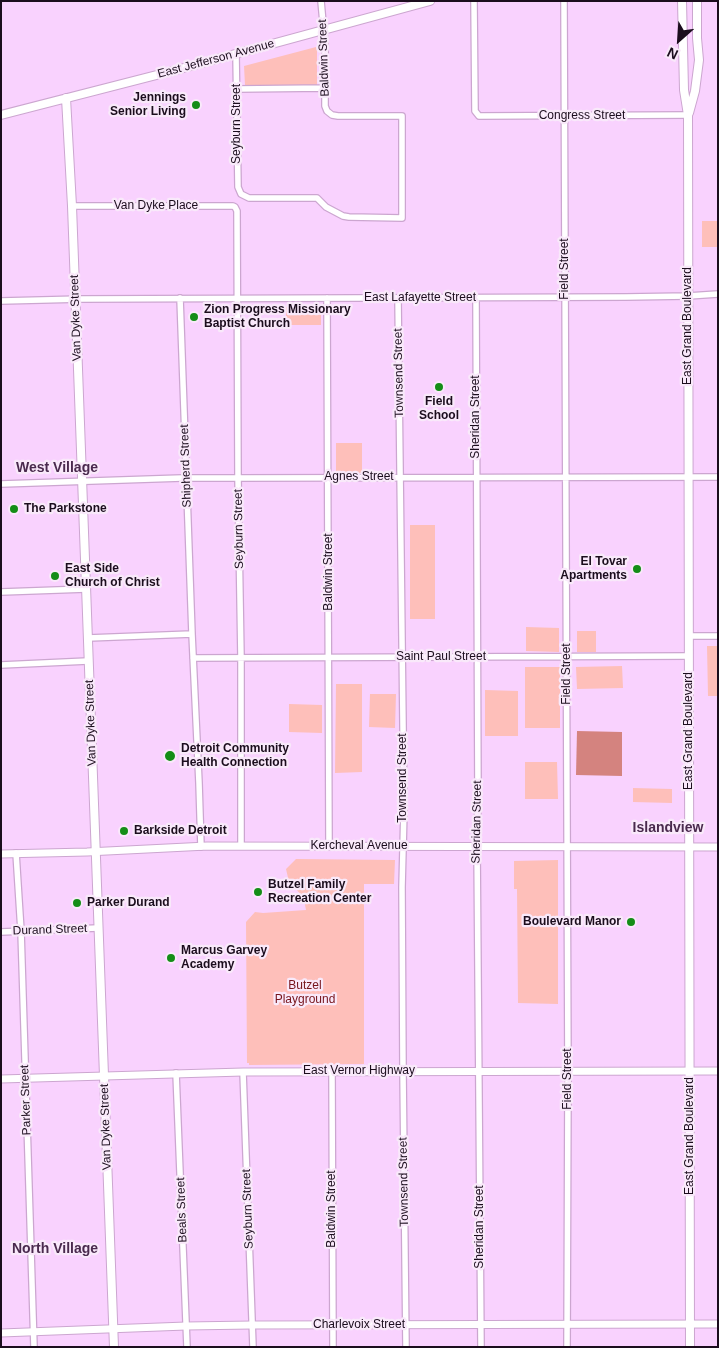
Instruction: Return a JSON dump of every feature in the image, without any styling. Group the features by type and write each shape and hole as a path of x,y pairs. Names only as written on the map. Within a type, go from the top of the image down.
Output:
{"main road":[{"name":"East Jefferson Avenue","path":"1,115 180,69 430,1"},
{"name":"East Grand Boulevard","path":"682,1 684,90 688,115 690,1347"},
{"name":"East Grand Boulevard","path":"688,115 697,78 699,60 697,1"},
{"path":"683,59 686,65 693,67 697,62 698,55"},
{"name":"Van Dyke Street","path":"66,98 72,206 114,1347"}],"street":[{"name":"Baldwin Street","path":"321,1 324,30 325,106 329,113 338,116 402,116 402,218"},
{"name":"Congress Street","path":"474,1 475,110 477,114 482,116 688,115"},
{"name":"Field Street","path":"564,1 568,1071 567,1347"},
{"name":"Seyburn Street","path":"236,54 238,187 241,194 249,198 317,198 326,207 343,216 402,218"},
{"path":"237,89 325,88"},
{"name":"Van Dyke Place","path":"72,206 232,206 237,211"},
{"name":"Seyburn Street","path":"237,211 241,846"},
{"name":"East Lafayette Street","path":"1,301 180,298 566,298 718,294"},
{"name":"Shipherd Street","path":"180,298 193,658"},
{"name":"Baldwin Street","path":"327,298 329,846"},
{"name":"Townsend Street","path":"398,298 404,799 403,1072 406,1347"},
{"name":"Sheridan Street","path":"476,298 477,846 481,1347"},
{"name":"Agnes Street","path":"1,484 186,478 718,477"},
{"path":"1,592 86,589"},
{"path":"88,638 192,634"},
{"path":"690,636 718,636"},
{"name":"Saint Paul Street","path":"193,658 690,656"},
{"path":"193,658 201,846"},
{"path":"1,665 88,661"},
{"name":"Kercheval Avenue","path":"1,854 95,852 201,846 718,847"},
{"name":"Parker Street","path":"16,853 21,931 34,1347"},
{"name":"Durand Street","path":"1,932 98,928"},
{"name":"East Vernor Highway","path":"1,1079 243,1072 718,1071"},
{"name":"Seyburn Street","path":"243,1072 253,1347"},
{"name":"Baldwin Street","path":"332,1072 333,1347"},
{"name":"Beals Street","path":"176,1073 187,1347"},
{"name":"Charlevoix Street","path":"1,1333 252,1325 718,1324"}],"green space":[{"path":"316,47 317,85 245,85 244,66"},
{"path":"702,221 718,221 718,247 702,247"},
{"path":"286,307 321,307 321,325 286,325"},
{"path":"336,443 362,443 362,473 336,473"},
{"path":"410,525 435,525 435,619 410,619"},
{"path":"526,627 559,628 559,652 526,651"},
{"path":"577,631 596,631 596,652 577,652"},
{"path":"707,646 718,646 718,696 708,696"},
{"path":"622,666 623,688 577,689 576,667"},
{"path":"525,667 560,667 560,728 525,728"},
{"path":"336,684 362,684 362,772 335,773"},
{"path":"485,690 518,691 518,736 485,736"},
{"path":"370,694 396,694 395,728 369,727"},
{"path":"289,704 322,705 322,733 289,732"},
{"path":"525,762 557,762 558,799 525,799"},
{"path":"633,788 672,789 672,803 633,802"},
{"name":"Butzel Playground","path":"296,859 395,860 394,884 364,884 364,1064 249,1065 247,1063 246,922 255,912 306,910 305,905 307,901 289,882 286,869"},
{"path":"558,860 558,1004 518,1003 517,889 514,889 514,861"}],"shaded area":[{"path":"577,731 622,732 622,776 576,775"}],"place":[{"name":"Jennings Senior Living","path":"196,105"},
{"name":"Zion Progress Missionary Baptist Church","path":"194,317"},
{"name":"Field School","path":"439,387"},
{"name":"The Parkstone","path":"14,509"},
{"name":"El Tovar Apartments","path":"637,569"},
{"name":"East Side Church of Christ","path":"55,576"},
{"name":"Detroit Community Health Connection","path":"170,756"},
{"name":"Barkside Detroit","path":"124,831"},
{"name":"Butzel Family Recreation Center","path":"258,892"},
{"name":"Parker Durand","path":"77,903"},
{"name":"Boulevard Manor","path":"631,922"},
{"name":"Marcus Garvey Academy","path":"171,958"}],"district":[{"name":"West Village","path":"57,468"},
{"name":"Islandview","path":"668,828"},
{"name":"North Village","path":"55,1249"}]}
